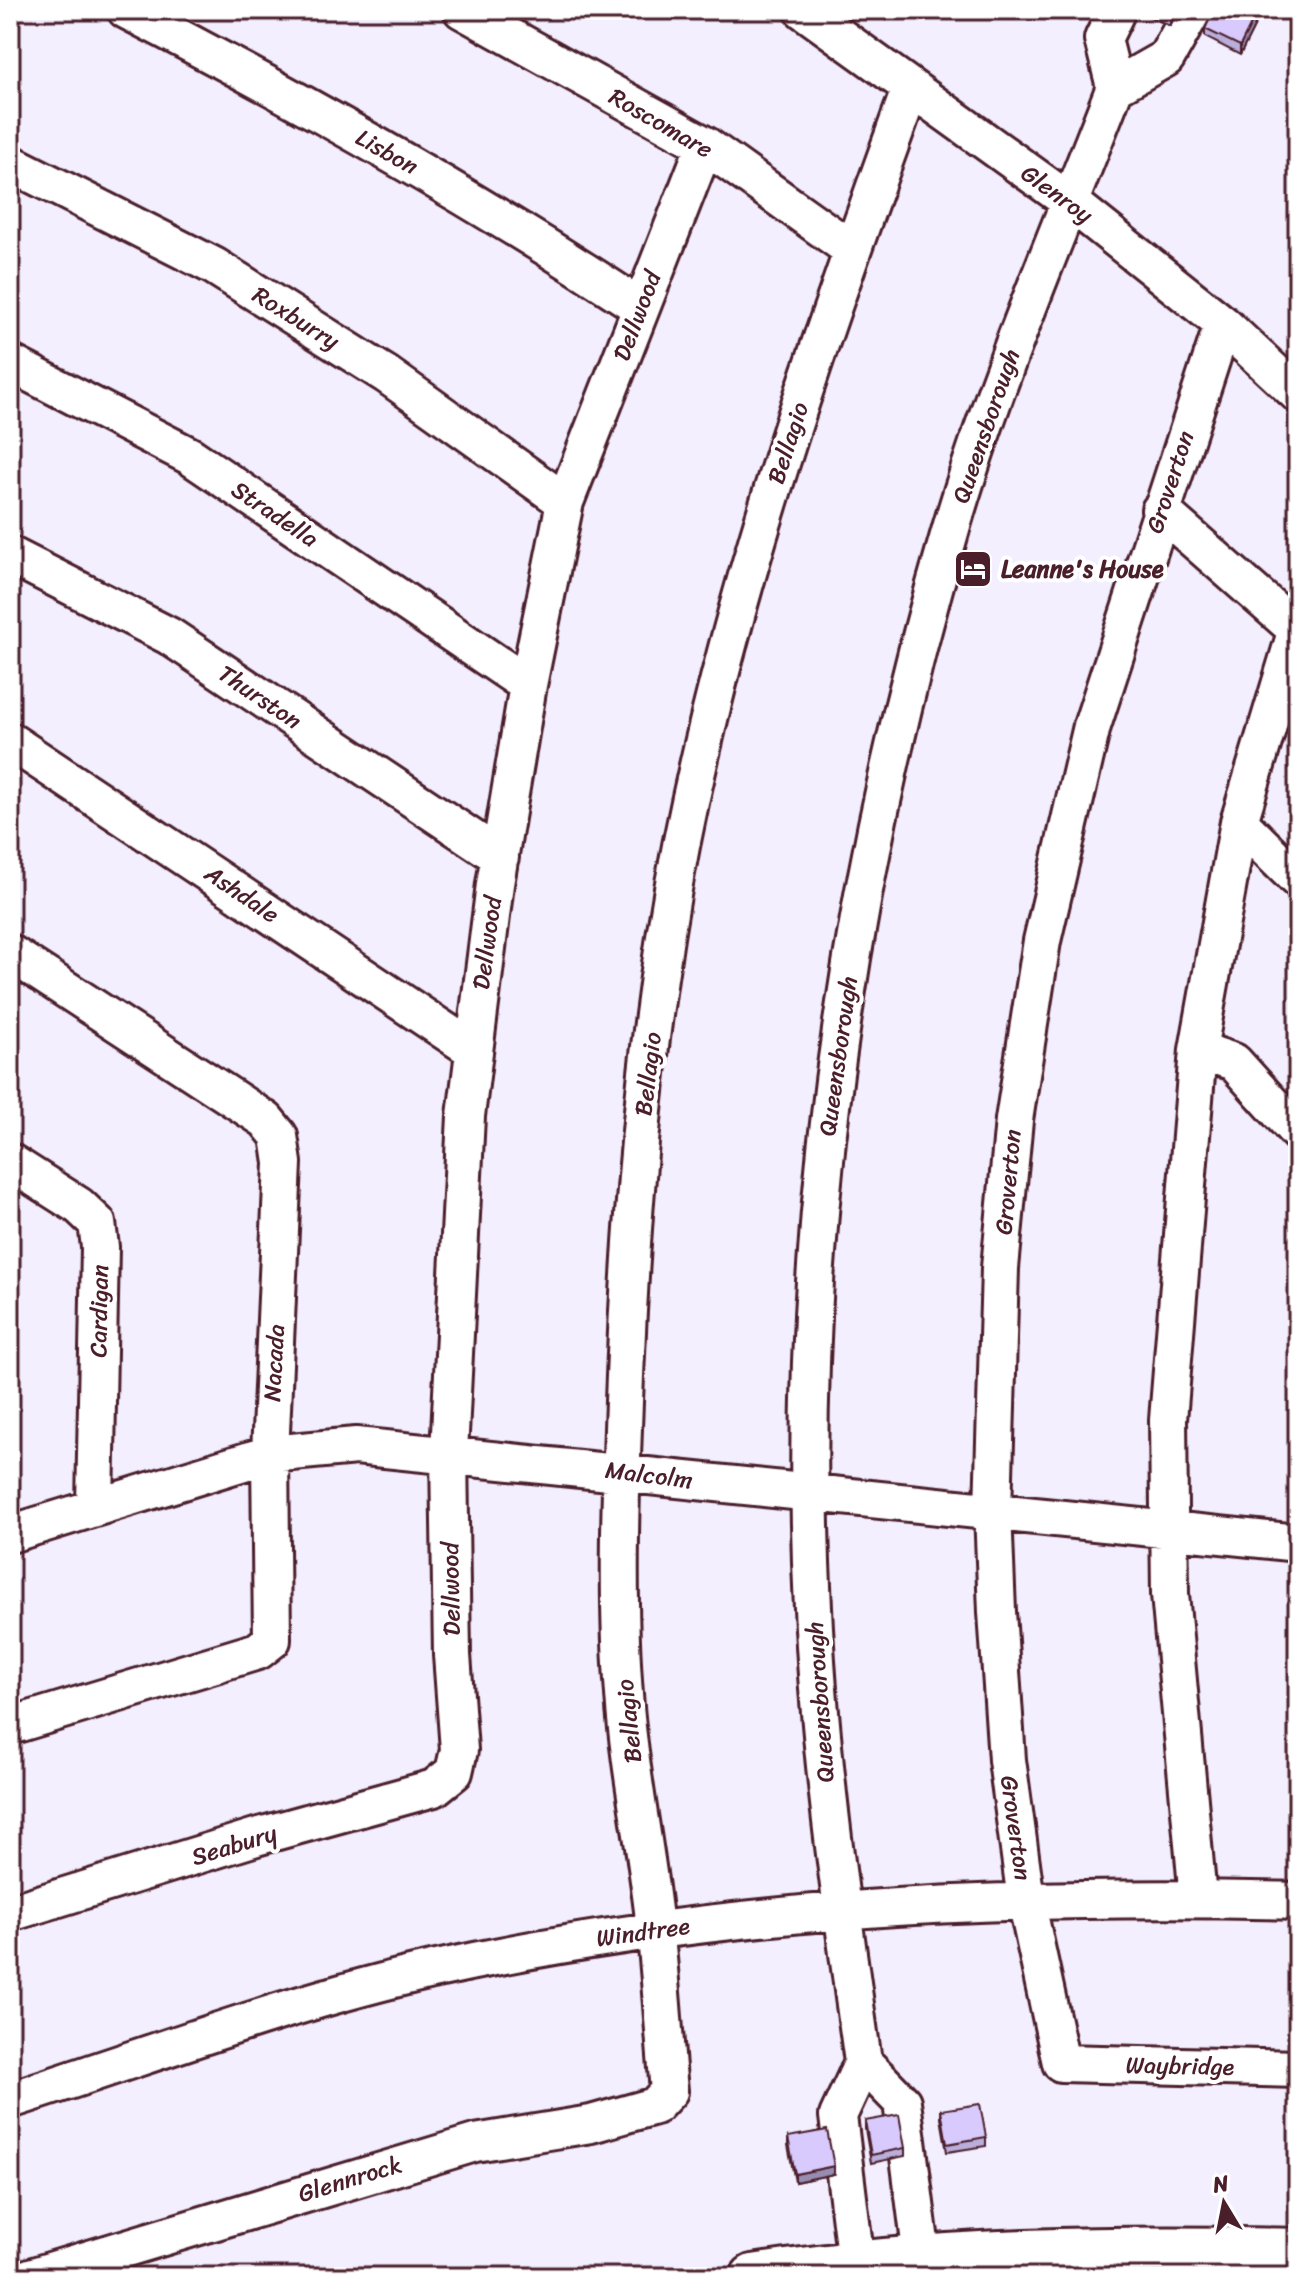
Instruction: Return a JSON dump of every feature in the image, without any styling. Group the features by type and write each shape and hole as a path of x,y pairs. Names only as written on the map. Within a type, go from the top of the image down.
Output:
{"street":[{"name":"Lisbon","path":"126,10 250,74 507,220 640,307"},
{"name":"Roscomare","path":"462,10 705,145 852,250"},
{"name":"Glenroy","path":"803,10 910,90 1070,202 1223,324 1298,394"},
{"path":"1117,10 1103,39 1115,87 1166,58 1193,10"},
{"name":"Queensborough","path":"863,2062 824,1772 813,1606 811,1494 815,1299 822,1185 836,1059 874,837 909,684 954,521 1003,375 1115,87"},
{"name":"Bellagio","path":"669,2091 656,1929 624,1693 621,1471 631,1223 650,1056 680,850 707,728 753,549 852,250 910,90"},
{"name":"Dellwood","path":"454,1772 459,1750 452,1655 449,1453 459,1209 472,1049 500,857 528,685 565,502 705,145"},
{"name":"Roxburry","path":"10,163 214,266 387,375 565,502"},
{"name":"Groverton","path":"1061,2063 1026,1900 1007,1760 993,1511 1000,1268 1014,1120 1042,941 1092,726 1223,324"},
{"name":"Stradella","path":"10,363 190,456 528,685"},
{"path":"1160,510 1297,630 1239,822 1198,1050 1168,1420 1170,1594 1198,1898"},
{"name":"Thurston","path":"10,555 169,636 500,857"},
{"name":"Ashdale","path":"10,741 472,1049"},
{"path":"1239,822 1298,880"},
{"name":"Nacada","path":"10,953 266,1120 279,1136 283,1163 270,1454 272,1640 258,1651 10,1726"},
{"path":"1198,1050 1234,1062 1298,1133"},
{"name":"Cardigan","path":"10,1162 79,1206 97,1223 100,1247 95,1506"},
{"name":"Malcolm","path":"10,1534 270,1454 356,1446 449,1453 811,1494 1298,1543"},
{"name":"Seabury","path":"10,1913 256,1837 434,1788 454,1772"},
{"name":"Windtree","path":"10,2100 306,2005 428,1971 656,1929 842,1910 1026,1900 1198,1898 1298,1901"},
{"path":"863,2062 902,2102 886,2265 838,2116 863,2062"},
{"name":"Waybridge","path":"1061,2063 1298,2069"},
{"name":"Glennrock","path":"30,2277 475,2143 591,2124 642,2110 655,2106 669,2091"},
{"path":"753,2277 1002,2251 1298,2251"}],"building":[{"path":"1153,10 1174,10 1170,18"},
{"path":"1214,10 1242,10 1255,16 1240,46 1205,29"},
{"path":"980,2104 986,2137 947,2144 941,2110"},
{"path":"899,2115 905,2148 871,2155 865,2121"},
{"path":"827,2130 834,2166 795,2174 788,2137"}],"place":[{"name":"Leanne's House","path":"973,569"}]}
